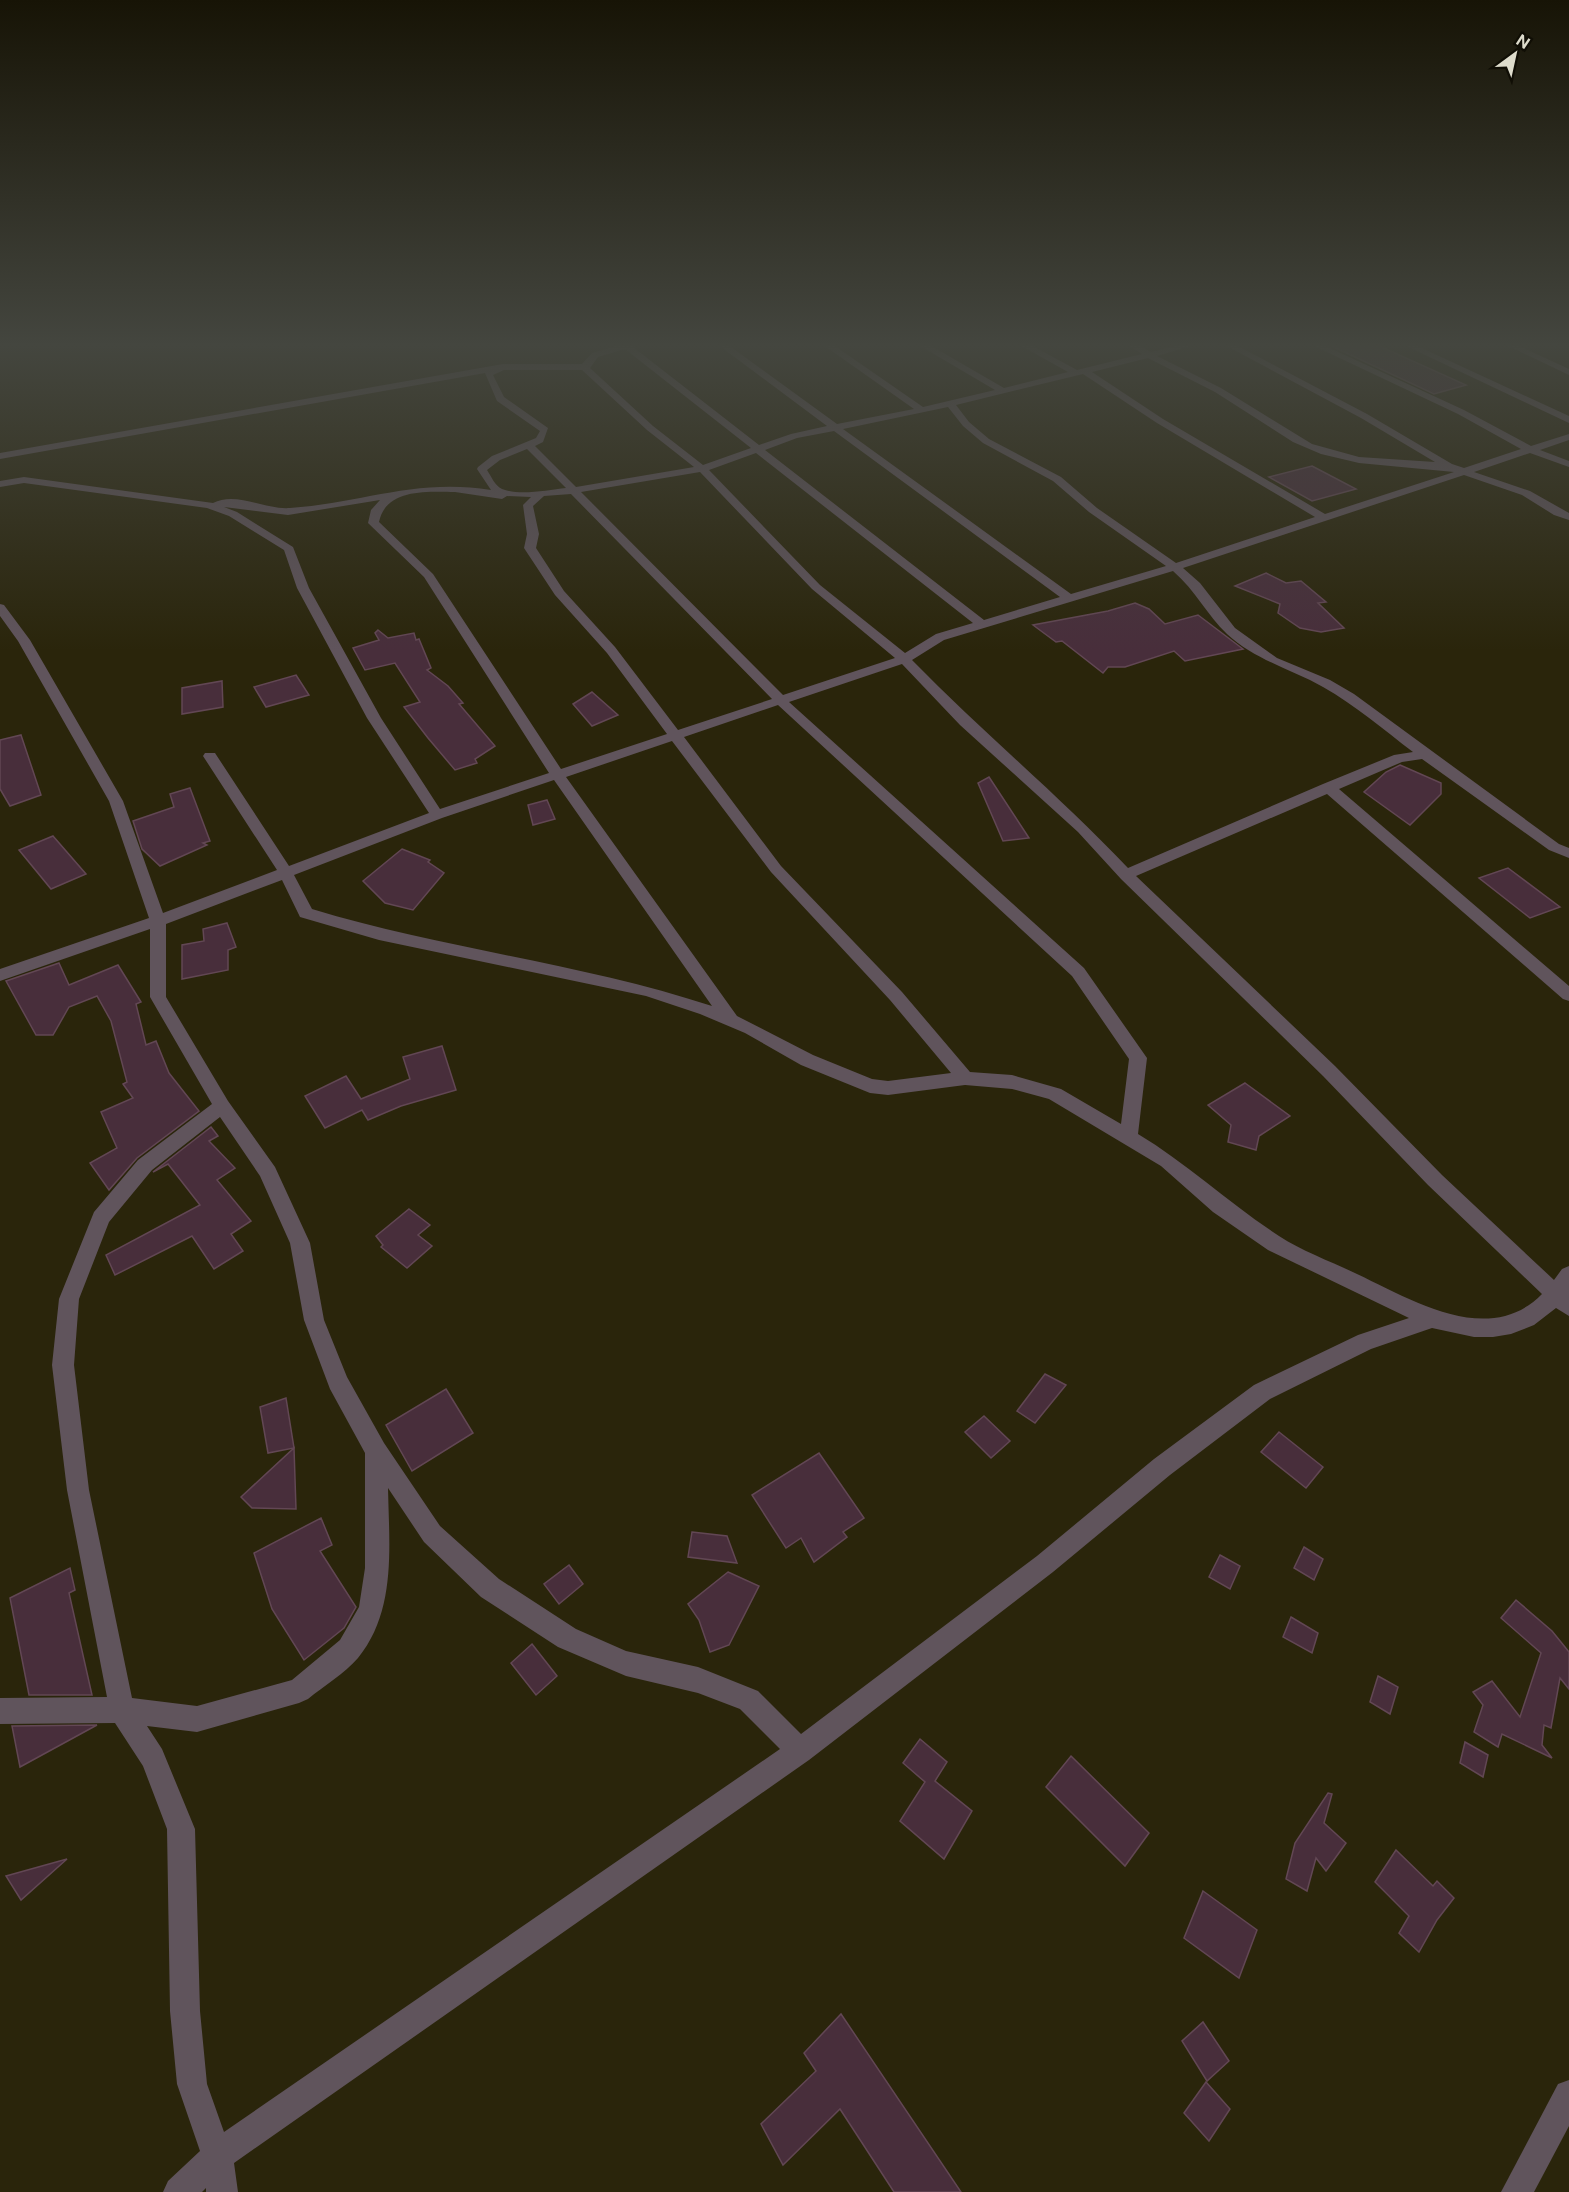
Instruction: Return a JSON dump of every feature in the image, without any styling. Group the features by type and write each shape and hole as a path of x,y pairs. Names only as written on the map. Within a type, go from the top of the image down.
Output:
{"street":[{"path":"0,456 55,446"},
{"path":"523,446 496,458 482,469 488,480 499,491 535,499"},
{"path":"530,446 781,701 1078,972 1138,1058 1129,1136"},
{"path":"673,446 702,469 816,587 904,659 964,722 1083,829 1126,875 1329,1071 1435,1180 1563,1302"},
{"path":"753,446 983,625"},
{"path":"0,484 24,480 209,505 233,503 288,512 406,492 478,490 535,499 573,490 702,469 768,446"},
{"path":"861,446 1070,599"},
{"path":"996,446 1057,479 1093,510 1175,567 1196,585 1231,630 1273,661 1324,683 1349,697 1425,755 1554,847 1569,853"},
{"path":"1203,446 1324,518"},
{"path":"1309,446 1359,460 1448,466"},
{"path":"1415,446 1461,473 1484,477 1526,493 1558,513 1569,516"},
{"path":"1525,446 1569,464"},
{"path":"0,975 158,921 438,815 904,659 940,637 1175,567 1461,473 1534,446"},
{"path":"406,492 388,499 377,509 373,523 429,576 557,774 731,1020"},
{"path":"535,499 528,506 533,534 530,548 559,594 611,650 776,869 896,996 965,1078"},
{"path":"209,505 233,514 289,549 303,588 374,718 438,815"},
{"path":"0,608 24,640 116,801 158,921 158,998 222,1106 268,1172 300,1243 314,1320 338,1382 376,1451 432,1534 490,1588 567,1638 626,1663 698,1680 749,1700 801,1751"},
{"path":"1126,875 1398,758 1425,755"},
{"path":"210,756 286,873 306,913 379,935 556,970 648,991 731,1020 807,1060 870,1086 888,1088 965,1078 1012,1082 1055,1094 1168,1161 1220,1206 1275,1244 1432,1319 1459,1327 1500,1327 1522,1322 1563,1302"},
{"path":"1329,787 1569,995"},
{"path":"222,1106 145,1165 101,1218 69,1299 63,1365 78,1490 122,1710 153,1758 181,1829 185,2011 192,2084 217,2156 222,2192"},
{"path":"1563,1302 1569,1275"},
{"path":"179,2192 217,2156 801,1751 1045,1563 1162,1467 1262,1392 1365,1342 1432,1319"},
{"path":"0,1711 122,1710 197,1719 243,1708 299,1690 349,1649 371,1610 377,1568 376,1451"},
{"path":"1517,2192 1569,2095"}],"building":[{"path":"1312,466 1356,489 1312,501 1269,477"},
{"path":"1266,573 1286,583 1301,581 1326,602 1318,603 1344,628 1321,632 1300,628 1278,613 1280,604 1235,586"},
{"path":"1135,603 1149,609 1165,624 1198,615 1243,649 1185,661 1174,651 1125,667 1108,667 1103,673 1062,641 1056,642 1033,625 1108,611"},
{"path":"378,630 388,638 414,633 416,640 419,639 431,668 427,670 448,686 463,703 459,704 495,746 475,759 477,763 455,770 428,738 404,707 420,702 395,663 365,670 353,648 379,640 375,633"},
{"path":"296,675 309,695 266,707 254,687"},
{"path":"222,681 223,707 182,714 182,688"},
{"path":"592,692 618,715 592,726 573,704"},
{"path":"21,735 41,795 10,806 0,789 0,740"},
{"path":"1400,765 1441,783 1441,794 1410,825 1364,792 1386,772"},
{"path":"989,777 1029,838 1003,841 978,783"},
{"path":"190,788 210,841 203,843 207,845 160,866 142,849 133,821 174,807 170,794"},
{"path":"547,800 555,819 533,825 528,805"},
{"path":"53,836 86,874 51,889 19,850"},
{"path":"402,849 430,860 428,862 444,873 413,910 385,903 363,881"},
{"path":"1508,868 1560,907 1530,918 1479,878"},
{"path":"227,923 236,947 228,950 228,970 182,979 182,945 204,941 203,929"},
{"path":"59,963 69,985 118,965 141,1002 136,1004 146,1045 156,1041 169,1073 199,1111 137,1158 109,1190 90,1163 117,1148 101,1112 133,1098 123,1084 127,1082 111,1021 97,996 69,1007 53,1035 36,1035 6,981"},
{"path":"442,1046 456,1090 401,1106 368,1120 362,1110 325,1128 305,1096 346,1076 361,1099 410,1079 403,1057"},
{"path":"1245,1083 1290,1116 1259,1136 1256,1150 1228,1142 1231,1125 1208,1105"},
{"path":"211,1127 218,1136 209,1141 235,1168 217,1180 251,1221 231,1234 243,1251 214,1269 192,1236 115,1275 106,1255 200,1205 168,1164 153,1172"},
{"path":"409,1209 430,1225 418,1235 432,1246 407,1268 381,1247 383,1245 376,1236"},
{"path":"1045,1374 1066,1385 1035,1423 1017,1411"},
{"path":"446,1389 473,1433 412,1471 386,1425"},
{"path":"286,1398 294,1448 268,1453 260,1407"},
{"path":"984,1416 1010,1441 991,1458 965,1432"},
{"path":"1279,1432 1323,1467 1306,1488 1261,1452"},
{"path":"294,1448 296,1509 252,1508 241,1497"},
{"path":"819,1453 864,1518 843,1532 847,1537 814,1562 801,1538 786,1548 752,1495"},
{"path":"321,1518 332,1545 320,1551 356,1607 344,1628 304,1660 272,1609 254,1553"},
{"path":"692,1532 727,1536 737,1563 688,1557"},
{"path":"1304,1547 1323,1559 1314,1580 1294,1568"},
{"path":"1220,1555 1240,1566 1230,1589 1209,1577"},
{"path":"569,1565 583,1584 559,1604 544,1584"},
{"path":"70,1568 75,1590 69,1593 92,1695 29,1695 10,1598"},
{"path":"728,1572 759,1586 729,1645 710,1652 699,1620 688,1604"},
{"path":"1516,1600 1552,1631 1569,1652 1569,1689 1560,1678 1551,1728 1544,1725 1542,1745 1552,1758 1502,1734 1498,1747 1474,1732 1483,1705 1473,1692 1492,1681 1520,1717 1541,1653 1501,1618"},
{"path":"1291,1617 1318,1633 1312,1653 1283,1637"},
{"path":"532,1644 557,1676 536,1695 511,1663"},
{"path":"1378,1676 1398,1687 1390,1714 1370,1702"},
{"path":"97,1725 20,1767 12,1726"},
{"path":"920,1739 947,1762 935,1781 972,1811 944,1859 900,1821 925,1782 903,1763"},
{"path":"1465,1742 1488,1755 1483,1777 1460,1763"},
{"path":"1071,1756 1149,1833 1125,1866 1046,1787"},
{"path":"1328,1793 1332,1794 1324,1823 1346,1843 1326,1871 1316,1858 1307,1891 1286,1879 1295,1843"},
{"path":"1396,1850 1433,1886 1437,1881 1454,1898 1437,1920 1419,1952 1399,1933 1409,1916 1375,1882"},
{"path":"67,1859 21,1900 6,1876"},
{"path":"1203,1891 1257,1930 1239,1978 1184,1938"},
{"path":"841,2014 961,2192 894,2192 840,2109 783,2165 761,2124 816,2071 804,2053"},
{"path":"1203,2022 1229,2061 1207,2081 1182,2041"},
{"path":"1206,2082 1230,2109 1209,2141 1184,2113"}]}
